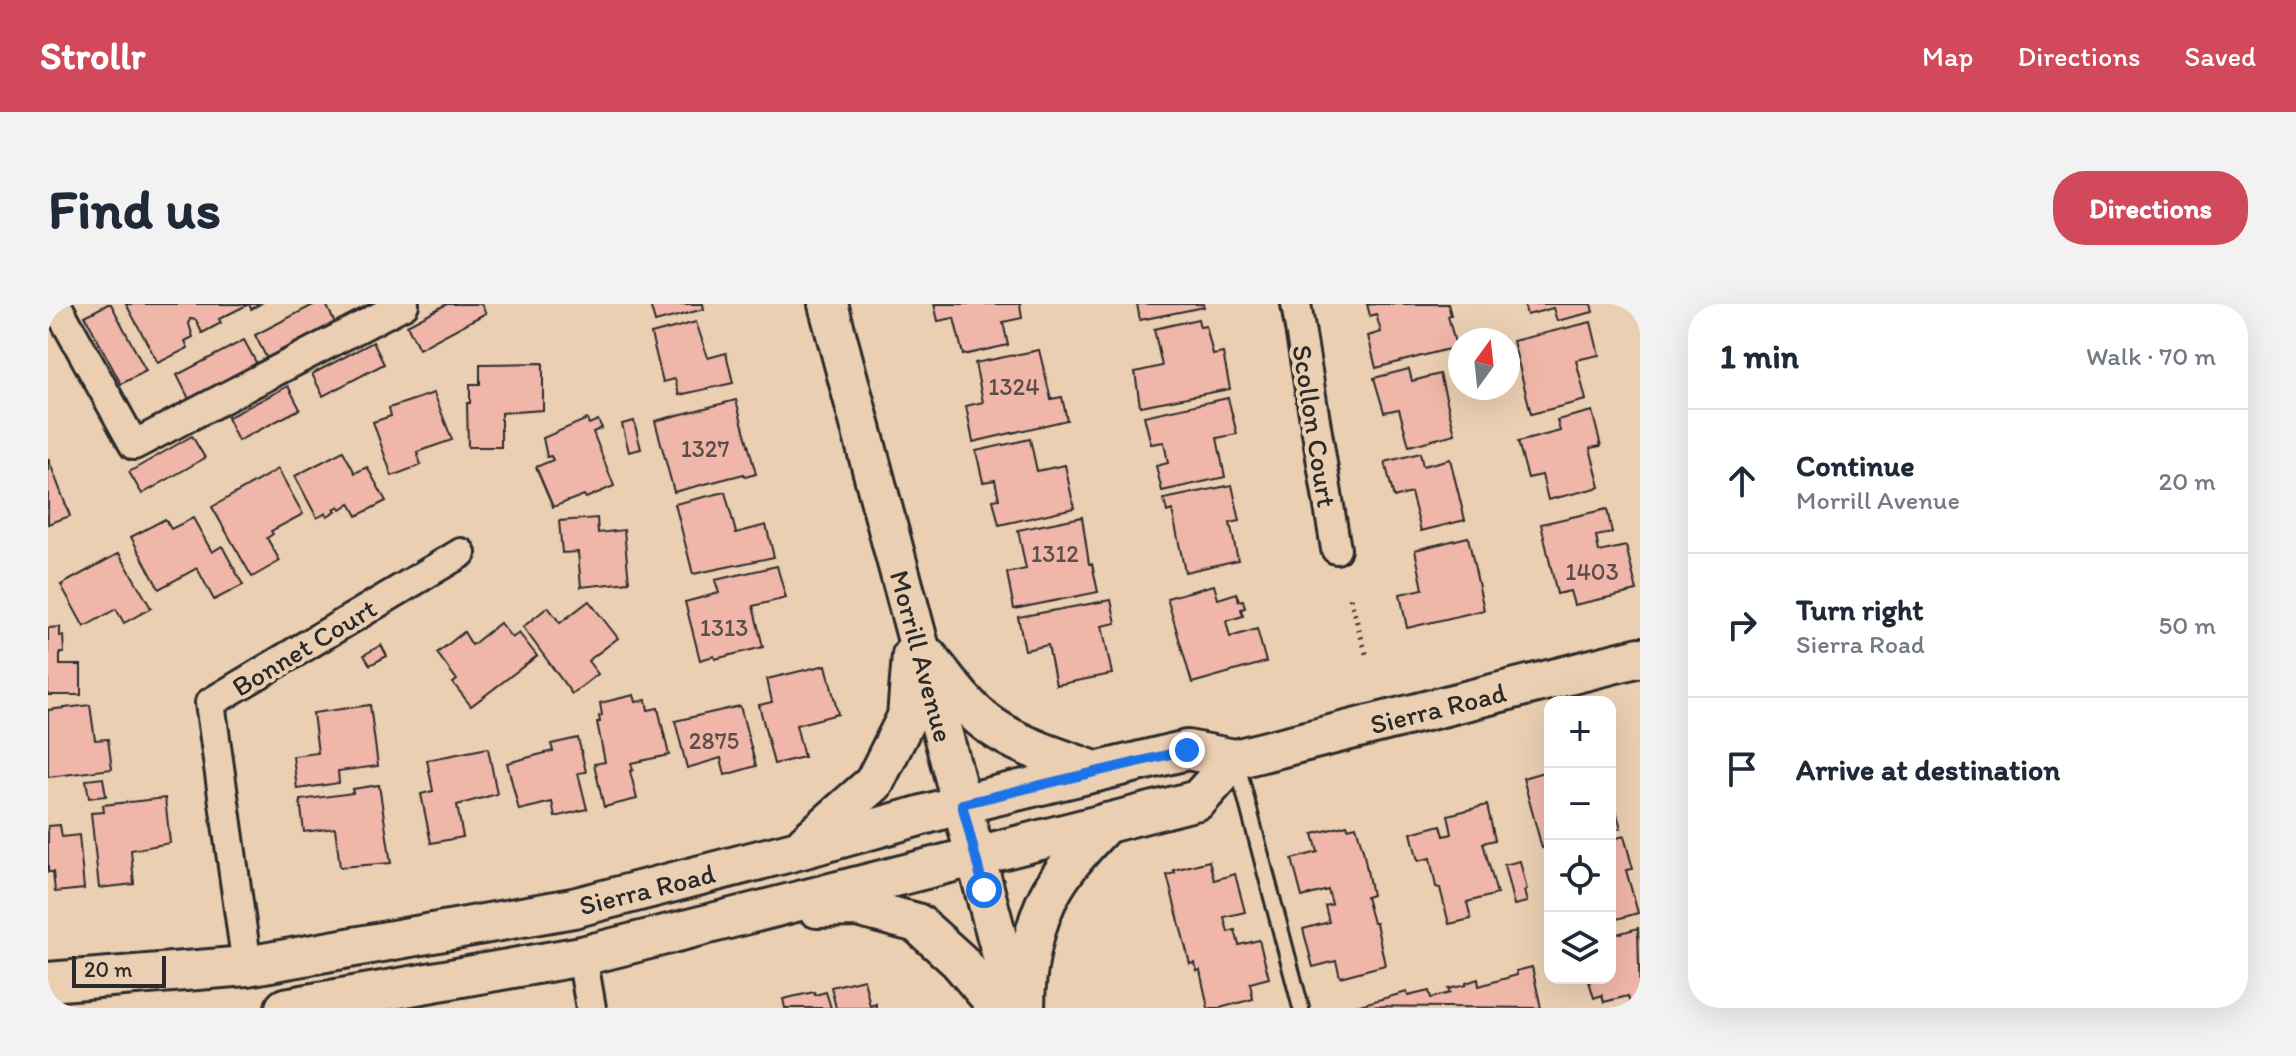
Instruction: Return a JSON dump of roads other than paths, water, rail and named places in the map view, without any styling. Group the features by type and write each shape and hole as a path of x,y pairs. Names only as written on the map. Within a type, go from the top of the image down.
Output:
{"street":[{"path":"56,304 134,445 404,304"},
{"name":"Morrill Avenue","path":"828,304 1016,1008"},
{"name":"Scollon Court","path":"1296,304 1336,549"},
{"name":"Bonnet Court","path":"247,966 210,703 461,553"},
{"path":"916,637 965,704 986,723 1012,739 1097,772"},
{"path":"798,850 874,783 907,717 916,637"},
{"name":"Sierra Road","path":"48,982 247,966 573,908 962,804 1187,750 1235,759 1640,657"},
{"name":"Sierra Road","path":"285,1008 582,956 1198,800 1235,759"},
{"path":"1025,1008 1025,978 1041,917 1053,888 1074,858 1106,823"},
{"path":"766,910 857,907 917,923 959,961 999,1008"},
{"path":"582,956 591,1008"}],"lane":[{"path":"1235,759 1301,1008"}]}
